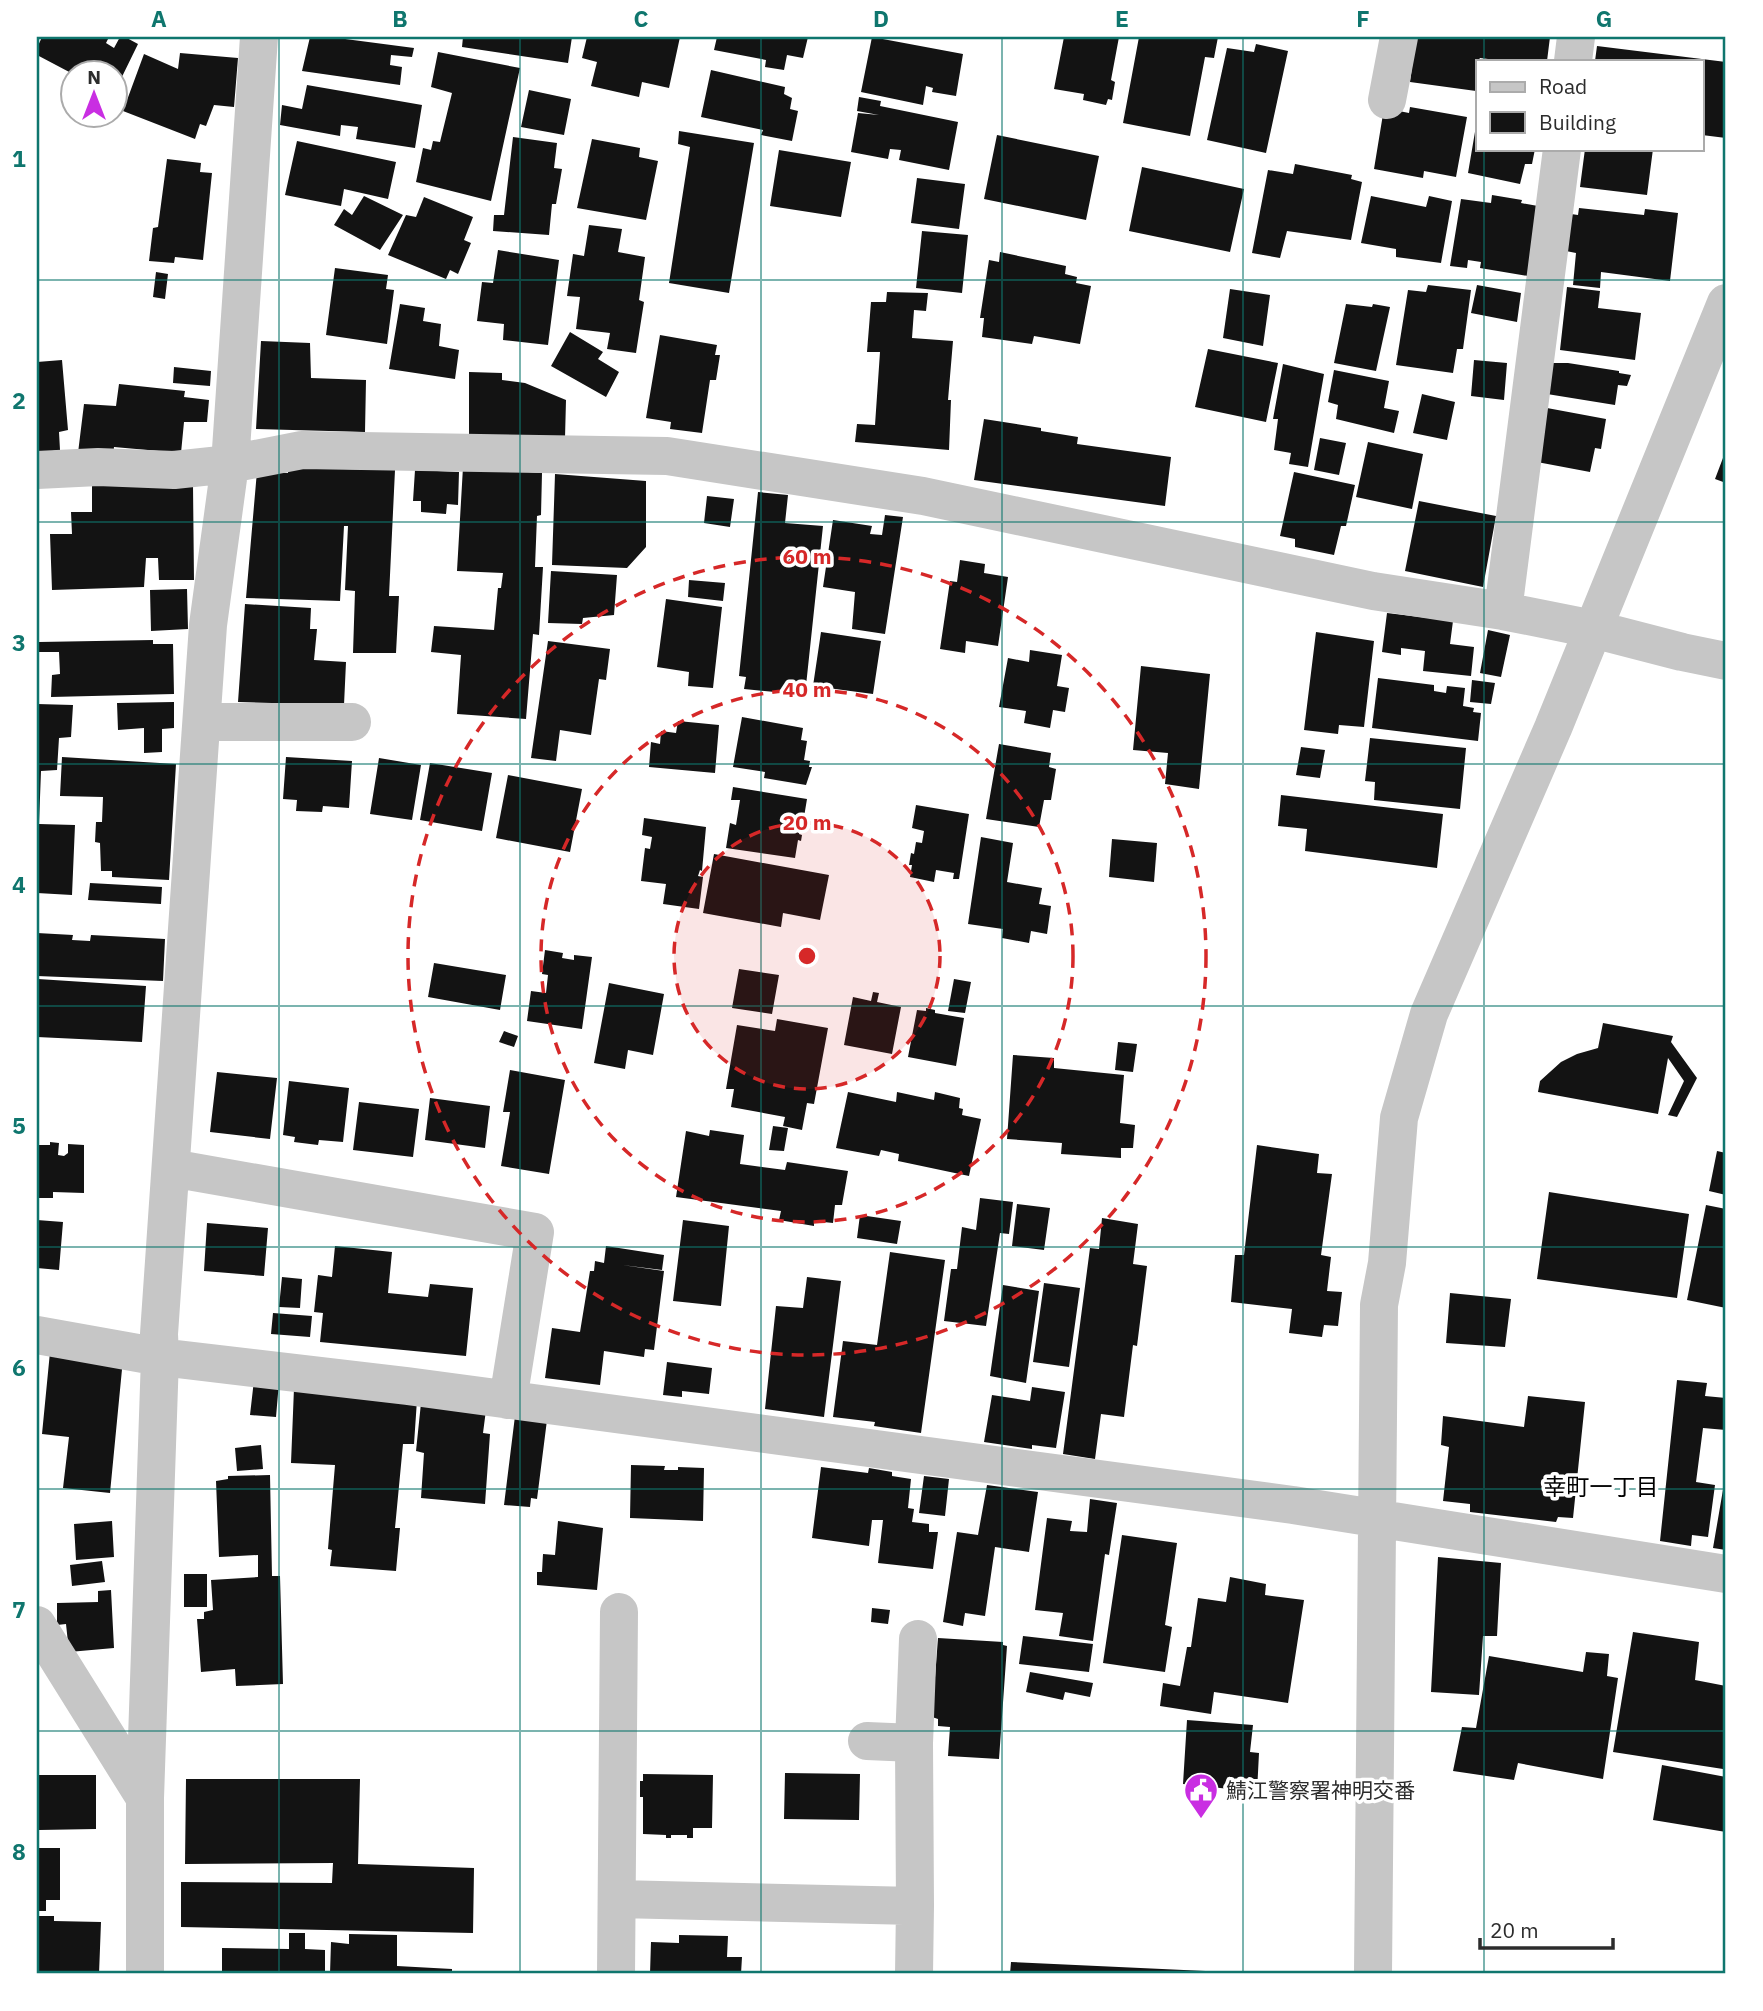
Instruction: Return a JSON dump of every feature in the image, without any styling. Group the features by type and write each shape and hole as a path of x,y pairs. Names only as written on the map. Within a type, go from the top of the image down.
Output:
{"street":[{"path":"145,1974 145,1798 159,1334 208,625 230,464 258,37"},
{"path":"1387,100 1399,37"},
{"path":"1573,60 1576,37"},
{"path":"1503,611 1562,150"},
{"path":"1373,1974 1379,1305 1387,1263 1399,1118 1429,1014 1553,728 1726,303"},
{"path":"37,470 98,467 174,470 230,464 302,450 667,456 923,496 1373,591 1503,611 1593,629 1726,661"},
{"path":"202,722 352,722"},
{"path":"171,1168 535,1232 508,1400"},
{"path":"37,1335 160,1357 508,1400 1378,1518 1726,1574"},
{"path":"616,1974 620,1612"},
{"path":"37,1625 145,1798"},
{"path":"914,1974 914,1743 918,1639"},
{"path":"867,1741 914,1743"},
{"path":"618,1899 915,1906"}],"building":[{"path":"42,37 109,37 106,43 114,48 120,37 125,37 138,44 130,60 60,60 60,67 37,55"},
{"path":"310,37 330,37 414,48 412,57 391,55 390,65 402,67 400,85 302,71"},
{"path":"463,37 572,37 568,63 462,47"},
{"path":"587,37 680,37 669,88 642,82 639,97 591,86 597,62 582,58"},
{"path":"717,37 808,37 803,58 787,55 784,70 765,67 766,60 714,50"},
{"path":"872,37 963,54 956,96 932,92 933,88 926,86 923,105 861,92"},
{"path":"1064,37 1119,37 1111,80 1115,82 1112,100 1108,99 1106,105 1083,100 1084,94 1054,89"},
{"path":"1139,37 1218,37 1214,58 1205,57 1190,136 1123,123"},
{"path":"1416,37 1550,37 1547,60 1476,60 1476,91 1410,82"},
{"path":"1256,44 1288,51 1266,153 1207,140 1227,48 1254,52"},
{"path":"1597,46 1726,62 1726,138 1704,135 1704,60 1595,60"},
{"path":"438,52 520,68 491,201 416,182 423,148 431,150 433,141 440,142 452,93 431,87"},
{"path":"180,53 238,58 234,107 214,105 206,126 200,124 195,139 130,114 130,92 144,54 178,69"},
{"path":"711,70 785,87 784,94 792,98 790,109 798,111 792,141 761,135 763,130 701,117"},
{"path":"307,85 422,105 415,148 356,139 358,127 341,125 340,136 280,125 282,105 302,109"},
{"path":"529,90 571,99 564,135 521,127"},
{"path":"859,97 881,101 880,106 958,122 949,170 899,160 901,150 890,149 888,159 851,152 858,113 879,115 857,111"},
{"path":"1410,107 1467,117 1456,177 1424,171 1423,178 1374,169 1384,108 1409,113"},
{"path":"1476,126 1476,150 1535,150 1532,164 1525,164 1520,184 1468,173"},
{"path":"679,131 754,143 729,293 669,283 690,147 678,144"},
{"path":"997,135 1099,156 1086,220 984,199"},
{"path":"513,137 557,143 554,168 562,169 556,204 552,204 549,235 493,231 494,215 504,215"},
{"path":"592,139 640,148 639,157 658,161 646,220 577,208"},
{"path":"297,141 396,162 388,199 344,189 341,206 285,195"},
{"path":"779,150 851,162 841,217 770,206"},
{"path":"1585,150 1653,150 1647,195 1580,187"},
{"path":"167,159 201,163 200,172 212,173 203,260 175,257 174,263 149,261 153,228 158,227"},
{"path":"1295,164 1352,175 1351,179 1362,182 1351,240 1287,231 1280,258 1252,253 1268,170 1293,174"},
{"path":"1142,167 1244,189 1230,252 1129,231"},
{"path":"917,178 965,184 959,229 911,223"},
{"path":"1492,195 1522,200 1521,203 1538,206 1528,276 1480,268 1481,262 1468,260 1467,268 1450,266 1461,199 1491,203"},
{"path":"364,196 403,215 380,250 334,225 344,209 352,215"},
{"path":"1371,196 1426,207 1429,196 1452,201 1441,263 1396,257 1396,249 1361,243"},
{"path":"424,197 473,217 464,240 471,243 458,274 450,270 446,279 388,255 406,215 416,217"},
{"path":"1579,208 1644,215 1645,209 1678,213 1670,281 1601,272 1600,288 1573,285 1576,253 1566,251 1571,214 1578,215"},
{"path":"589,225 622,229 618,252 645,257 639,300 644,302 636,353 607,349 610,333 576,329 580,297 567,296 573,254 584,256"},
{"path":"922,231 968,235 962,293 916,288"},
{"path":"498,250 559,260 548,345 503,340 504,324 477,321 482,282 493,283"},
{"path":"1000,252 1066,266 1065,274 1077,277 1076,283 1091,286 1080,344 1034,336 1032,344 982,337 984,318 980,318 989,260 999,262"},
{"path":"335,268 388,275 386,289 394,290 387,344 326,335"},
{"path":"156,272 168,274 165,299 153,297"},
{"path":"1428,285 1471,290 1463,349 1457,349 1453,373 1396,365 1408,290 1426,292"},
{"path":"1477,285 1521,293 1517,322 1471,313"},
{"path":"1567,287 1600,291 1598,308 1641,313 1635,360 1560,350"},
{"path":"1230,289 1270,295 1263,346 1223,338"},
{"path":"887,292 928,293 926,311 914,310 912,338 953,341 948,400 951,400 949,450 855,442 857,424 875,425 880,352 867,352 871,302 886,302"},
{"path":"400,304 425,308 423,321 441,324 439,346 459,350 455,379 389,369"},
{"path":"1346,304 1390,307 1376,371 1334,363"},
{"path":"570,332 603,352 598,359 619,372 606,397 551,366"},
{"path":"660,335 717,345 715,355 720,355 716,380 710,380 702,433 670,429 671,422 646,418"},
{"path":"261,341 310,343 311,378 366,380 365,432 256,429"},
{"path":"1208,349 1278,363 1266,422 1195,407"},
{"path":"62,360 68,430 59,432 60,450 37,453 37,362"},
{"path":"1474,360 1507,363 1504,400 1471,396"},
{"path":"1550,363 1568,363 1631,375 1627,386 1618,385 1615,405 1547,394"},
{"path":"1283,364 1324,374 1308,467 1289,464 1291,453 1274,450 1278,419 1273,419"},
{"path":"174,367 211,371 210,386 173,383"},
{"path":"1334,370 1389,381 1384,408 1399,411 1394,433 1336,419 1338,405 1328,402"},
{"path":"469,372 502,373 502,380 525,383 566,400 565,438 469,435"},
{"path":"119,384 185,391 184,397 209,400 207,422 184,422 181,453 114,447 113,456 78,453 84,404 116,406"},
{"path":"1422,394 1455,402 1447,440 1413,433"},
{"path":"1547,408 1606,419 1601,449 1595,448 1590,472 1537,462"},
{"path":"984,419 1078,437 1077,444 1171,457 1165,506 974,480"},
{"path":"1320,438 1346,443 1339,475 1314,470"},
{"path":"1368,442 1423,454 1412,509 1356,497"},
{"path":"1726,450 1726,483 1715,479"},
{"path":"463,467 542,473 541,515 537,516 535,567 543,567 539,635 533,634 526,719 457,714 461,655 431,652 434,626 494,630 498,588 501,588 503,573 457,571"},
{"path":"288,470 395,470 389,596 399,596 396,653 353,653 355,591 345,590 348,526 344,526 340,601 246,598 257,471 288,473"},
{"path":"415,470 459,472 458,505 447,504 446,514 421,512 421,501 413,501"},
{"path":"1294,472 1355,485 1346,526 1341,526 1334,555 1295,547 1295,539 1280,536"},
{"path":"555,474 646,481 646,547 627,568 552,565"},
{"path":"92,484 193,485 194,580 159,580 158,558 146,558 144,587 52,590 50,534 72,534 71,512 92,512"},
{"path":"758,492 788,495 785,523 823,526 805,695 744,689 746,677 739,676"},
{"path":"707,496 734,499 730,527 704,523"},
{"path":"1419,501 1496,516 1483,587 1405,571"},
{"path":"885,515 903,517 885,634 852,629 855,592 823,587 833,520 872,526 870,534 882,535"},
{"path":"960,560 985,564 984,573 1008,577 998,646 966,641 965,653 940,649 950,581 957,582"},
{"path":"551,571 617,575 614,615 583,618 582,624 548,623"},
{"path":"689,580 725,583 723,601 688,597"},
{"path":"187,589 188,629 151,631 150,590"},
{"path":"666,599 722,607 713,688 688,686 689,672 657,667"},
{"path":"245,604 311,608 310,629 317,629 314,660 346,662 344,705 238,702"},
{"path":"1387,613 1453,621 1450,644 1474,647 1471,676 1423,671 1425,651 1401,648 1401,655 1382,652"},
{"path":"1488,630 1510,635 1501,677 1480,673"},
{"path":"821,632 881,641 873,694 813,686"},
{"path":"1316,632 1374,641 1364,727 1339,725 1338,734 1304,730"},
{"path":"153,640 153,644 173,644 174,694 51,697 52,675 60,674 59,652 39,652 39,642"},
{"path":"548,641 610,649 606,680 599,679 591,735 560,730 556,761 531,758"},
{"path":"1030,650 1062,655 1057,686 1069,688 1065,712 1053,710 1050,728 1024,723 1026,711 999,707 1008,658 1029,662"},
{"path":"1141,666 1210,674 1199,789 1165,784 1168,753 1133,750"},
{"path":"1378,678 1434,685 1434,691 1446,693 1447,686 1465,688 1463,706 1474,708 1473,712 1481,713 1478,741 1372,728"},
{"path":"1472,680 1495,683 1491,704 1470,702"},
{"path":"174,702 174,728 162,729 162,752 144,753 144,728 118,730 117,703"},
{"path":"37,704 73,705 71,737 59,738 57,770 41,771 39,824 75,825 72,895 37,893"},
{"path":"742,717 803,728 801,740 807,741 804,760 810,761 809,767 812,767 806,785 764,778 765,772 733,767"},
{"path":"678,721 719,725 715,773 649,767 651,742 660,744 661,731 676,733"},
{"path":"1370,738 1466,748 1460,809 1374,800 1375,782 1365,781"},
{"path":"999,744 1051,753 1049,767 1056,769 1051,800 1044,800 1039,827 986,819"},
{"path":"1301,747 1325,750 1320,778 1296,775"},
{"path":"62,757 176,764 169,880 112,877 112,871 101,871 100,843 95,842 96,822 102,822 103,797 60,796"},
{"path":"286,757 352,761 349,808 323,806 322,812 296,811 297,800 283,799"},
{"path":"379,758 421,765 412,820 370,814"},
{"path":"430,763 492,773 482,831 420,820"},
{"path":"508,775 582,789 570,852 496,838"},
{"path":"733,787 807,799 803,823 800,823 801,841 798,840 795,858 726,848 730,823 736,825 740,800 731,800"},
{"path":"1281,795 1443,814 1437,868 1305,851 1307,829 1278,826"},
{"path":"916,805 969,814 959,879 953,879 954,873 936,870 934,882 910,877 911,853 914,854 916,842 922,843 924,831 912,828"},
{"path":"644,818 706,827 702,871 700,870 698,876 703,877 699,909 663,904 666,884 641,881 645,848 650,849 652,837 642,835"},
{"path":"981,837 1013,843 1007,882 1042,888 1039,904 1051,906 1047,934 1031,931 1029,943 1002,938 1003,929 968,924"},
{"path":"1112,839 1157,843 1154,882 1109,877"},
{"path":"714,854 829,875 820,920 783,913 781,927 703,913"},
{"path":"90,883 162,887 161,904 88,900"},
{"path":"37,933 73,935 72,940 90,941 91,935 165,939 163,981 37,976"},
{"path":"545,950 563,953 562,958 574,960 574,955 592,957 582,1029 527,1021 531,991 546,993 548,975 542,974"},
{"path":"434,963 506,975 500,1010 428,997"},
{"path":"739,969 779,975 772,1014 732,1008"},
{"path":"38,979 146,986 142,1042 37,1037"},
{"path":"954,979 971,982 965,1013 948,1011"},
{"path":"609,983 664,994 653,1055 628,1050 625,1069 594,1063"},
{"path":"873,992 879,993 877,1002 901,1007 892,1054 844,1045 853,997 871,1001"},
{"path":"926,1008 935,1010 935,1013 964,1018 956,1066 908,1057 917,1010 926,1011"},
{"path":"777,1019 828,1028 814,1104 807,1103 802,1130 783,1126 785,1117 731,1107 734,1089 726,1089 737,1025 775,1031"},
{"path":"1603,1023 1673,1036 1671,1042 1697,1078 1677,1117 1668,1115 1684,1081 1668,1058 1658,1114 1538,1092 1540,1081 1561,1062 1598,1048"},
{"path":"504,1031 518,1036 514,1047 499,1042"},
{"path":"1118,1042 1137,1044 1133,1072 1115,1070"},
{"path":"1013,1055 1054,1058 1054,1068 1124,1075 1120,1123 1135,1125 1133,1148 1121,1148 1121,1158 1061,1154 1062,1143 1007,1139"},
{"path":"510,1070 565,1080 549,1174 501,1166 510,1112 503,1112"},
{"path":"217,1072 277,1078 270,1139 210,1132"},
{"path":"289,1081 349,1088 343,1142 319,1140 318,1145 294,1142 295,1137 283,1135"},
{"path":"848,1092 896,1102 897,1092 934,1100 935,1092 960,1098 959,1108 963,1109 962,1115 981,1119 969,1176 898,1161 899,1154 881,1150 879,1156 836,1148"},
{"path":"430,1098 490,1106 485,1148 425,1140"},
{"path":"359,1102 419,1109 413,1157 353,1150"},
{"path":"773,1126 788,1128 784,1151 769,1150"},
{"path":"710,1130 744,1135 740,1164 785,1170 787,1162 848,1171 842,1205 835,1205 833,1223 814,1221 814,1226 779,1220 781,1211 676,1197 686,1131 709,1136"},
{"path":"50,1142 59,1143 58,1155 64,1156 68,1153 68,1144 84,1145 84,1193 53,1192 53,1198 37,1198 37,1145 50,1145"},
{"path":"1257,1145 1319,1154 1317,1173 1332,1174 1321,1255 1331,1257 1327,1291 1342,1292 1338,1326 1324,1325 1322,1337 1289,1333 1292,1309 1231,1302 1235,1255 1244,1255"},
{"path":"1717,1151 1726,1153 1726,1195 1709,1191"},
{"path":"1549,1192 1689,1214 1677,1298 1537,1279"},
{"path":"980,1198 1013,1202 1009,1234 1000,1233 986,1326 944,1321 951,1269 957,1269 962,1227 976,1230"},
{"path":"1017,1204 1050,1208 1044,1250 1012,1246"},
{"path":"1706,1205 1726,1209 1726,1308 1687,1300"},
{"path":"860,1215 901,1221 897,1244 857,1238"},
{"path":"1102,1218 1138,1224 1133,1264 1147,1266 1137,1346 1133,1345 1124,1417 1101,1414 1095,1459 1063,1454 1090,1248 1099,1249"},
{"path":"37,1220 63,1222 59,1270 37,1268"},
{"path":"683,1220 729,1226 721,1306 673,1301"},
{"path":"207,1223 268,1228 264,1276 204,1271"},
{"path":"335,1246 392,1252 388,1293 428,1297 430,1284 473,1288 466,1356 320,1342 323,1313 314,1312 318,1275 332,1277"},
{"path":"606,1246 664,1255 662,1270 622,1265 664,1271 654,1350 645,1349 644,1357 604,1351 600,1385 545,1378 552,1328 580,1332 590,1271 594,1271 595,1261 604,1263"},
{"path":"890,1252 945,1260 921,1433 874,1426 875,1422 833,1417 843,1341 877,1345"},
{"path":"282,1277 302,1279 300,1308 279,1307"},
{"path":"807,1277 841,1281 824,1417 765,1409 776,1306 803,1308"},
{"path":"1044,1283 1080,1288 1069,1367 1033,1362"},
{"path":"1003,1285 1039,1291 1026,1383 990,1376"},
{"path":"1450,1293 1511,1299 1505,1347 1446,1343"},
{"path":"273,1313 312,1316 310,1337 271,1334"},
{"path":"50,1352 123,1359 110,1493 63,1488 69,1437 42,1434"},
{"path":"667,1362 712,1368 709,1394 682,1391 682,1397 663,1395"},
{"path":"254,1380 279,1382 276,1417 250,1415"},
{"path":"1677,1380 1707,1383 1705,1396 1726,1398 1726,1430 1703,1428 1696,1482 1715,1485 1708,1537 1692,1535 1691,1546 1660,1541"},
{"path":"1032,1387 1065,1392 1056,1448 1032,1445 1032,1449 984,1442 992,1395 1030,1401"},
{"path":"294,1388 417,1400 414,1444 403,1444 395,1528 400,1528 396,1571 330,1566 332,1550 328,1549 335,1465 291,1463"},
{"path":"1528,1396 1585,1402 1573,1518 1558,1517 1556,1522 1470,1512 1470,1504 1443,1501 1449,1447 1441,1445 1443,1416 1524,1427"},
{"path":"421,1403 486,1410 483,1433 490,1434 485,1504 421,1498 424,1453 416,1451"},
{"path":"515,1416 547,1420 537,1499 531,1498 530,1507 504,1505"},
{"path":"261,1445 263,1469 237,1471 235,1448"},
{"path":"631,1465 665,1466 664,1470 678,1470 678,1467 704,1468 703,1521 630,1518"},
{"path":"821,1467 868,1473 869,1468 911,1479 908,1508 914,1509 912,1522 929,1524 929,1532 938,1532 933,1569 878,1563 883,1520 872,1520 869,1546 812,1538"},
{"path":"270,1475 272,1576 280,1576 283,1684 236,1686 235,1669 201,1672 197,1619 204,1619 204,1612 213,1610 211,1580 258,1577 258,1555 219,1557 216,1481 228,1479 228,1476"},
{"path":"924,1476 949,1479 945,1516 919,1513"},
{"path":"1726,1478 1726,1550 1713,1548"},
{"path":"987,1485 1038,1492 1029,1552 995,1547 985,1616 965,1613 963,1626 943,1622 957,1532 978,1535"},
{"path":"1090,1499 1117,1503 1109,1555 1105,1554 1093,1641 1059,1636 1063,1613 1035,1610 1047,1518 1072,1521 1070,1531 1087,1532"},
{"path":"112,1521 114,1557 76,1560 74,1524"},
{"path":"558,1521 603,1528 597,1590 537,1585 537,1572 542,1572 543,1554 555,1555"},
{"path":"1122,1535 1177,1543 1165,1625 1172,1627 1165,1672 1103,1663"},
{"path":"1438,1557 1501,1563 1497,1636 1483,1636 1479,1695 1431,1692"},
{"path":"102,1561 105,1582 72,1586 70,1565"},
{"path":"184,1574 207,1574 207,1607 184,1607"},
{"path":"1230,1577 1266,1584 1265,1595 1304,1600 1288,1703 1214,1692 1211,1714 1160,1706 1163,1683 1180,1686 1187,1647 1191,1647 1198,1598 1226,1602"},
{"path":"111,1590 114,1648 69,1652 66,1624 57,1625 57,1603 98,1602 98,1591"},
{"path":"872,1608 890,1610 888,1624 871,1622"},
{"path":"1633,1632 1699,1642 1695,1680 1726,1686 1726,1751 1723,1769 1613,1752"},
{"path":"1023,1636 1093,1644 1089,1672 1019,1664"},
{"path":"938,1638 1003,1642 1003,1645 1007,1646 999,1759 948,1756 950,1727 938,1726 938,1719 932,1717"},
{"path":"1586,1652 1609,1654 1607,1676 1618,1678 1603,1779 1518,1763 1514,1780 1453,1771 1462,1727 1476,1728 1489,1656 1583,1672"},
{"path":"1030,1672 1093,1683 1090,1697 1065,1692 1063,1700 1026,1692"},
{"path":"1187,1720 1253,1725 1250,1752 1259,1753 1257,1792 1183,1784"},
{"path":"1662,1765 1726,1777 1726,1832 1653,1820"},
{"path":"785,1773 860,1774 859,1820 784,1819"},
{"path":"643,1774 713,1775 712,1828 693,1828 693,1838 687,1838 687,1835 671,1835 671,1838 666,1838 666,1835 643,1834 640,1781 643,1781"},
{"path":"37,1775 96,1775 96,1829 39,1830"},
{"path":"186,1779 360,1779 358,1864 474,1868 473,1933 181,1927 181,1882 332,1883 333,1863 185,1864"},
{"path":"37,1848 60,1848 60,1900 46,1900 46,1911 37,1911"},
{"path":"37,1916 54,1916 54,1921 101,1922 99,1974 37,1974"},
{"path":"289,1933 305,1933 305,1949 325,1950 325,1974 222,1974 222,1948 289,1949"},
{"path":"349,1934 397,1935 397,1966 452,1969 452,1974 330,1974 331,1942 349,1944"},
{"path":"679,1935 728,1936 727,1957 742,1957 741,1974 650,1974 651,1942 679,1943"},
{"path":"1011,1962 1227,1972 1227,1974 1010,1974"}],"place":[{"name":"鯖江警察署神明交番","path":"1201,1820"}],"district":[{"name":"幸町一丁目","path":"1601,1486"}]}
